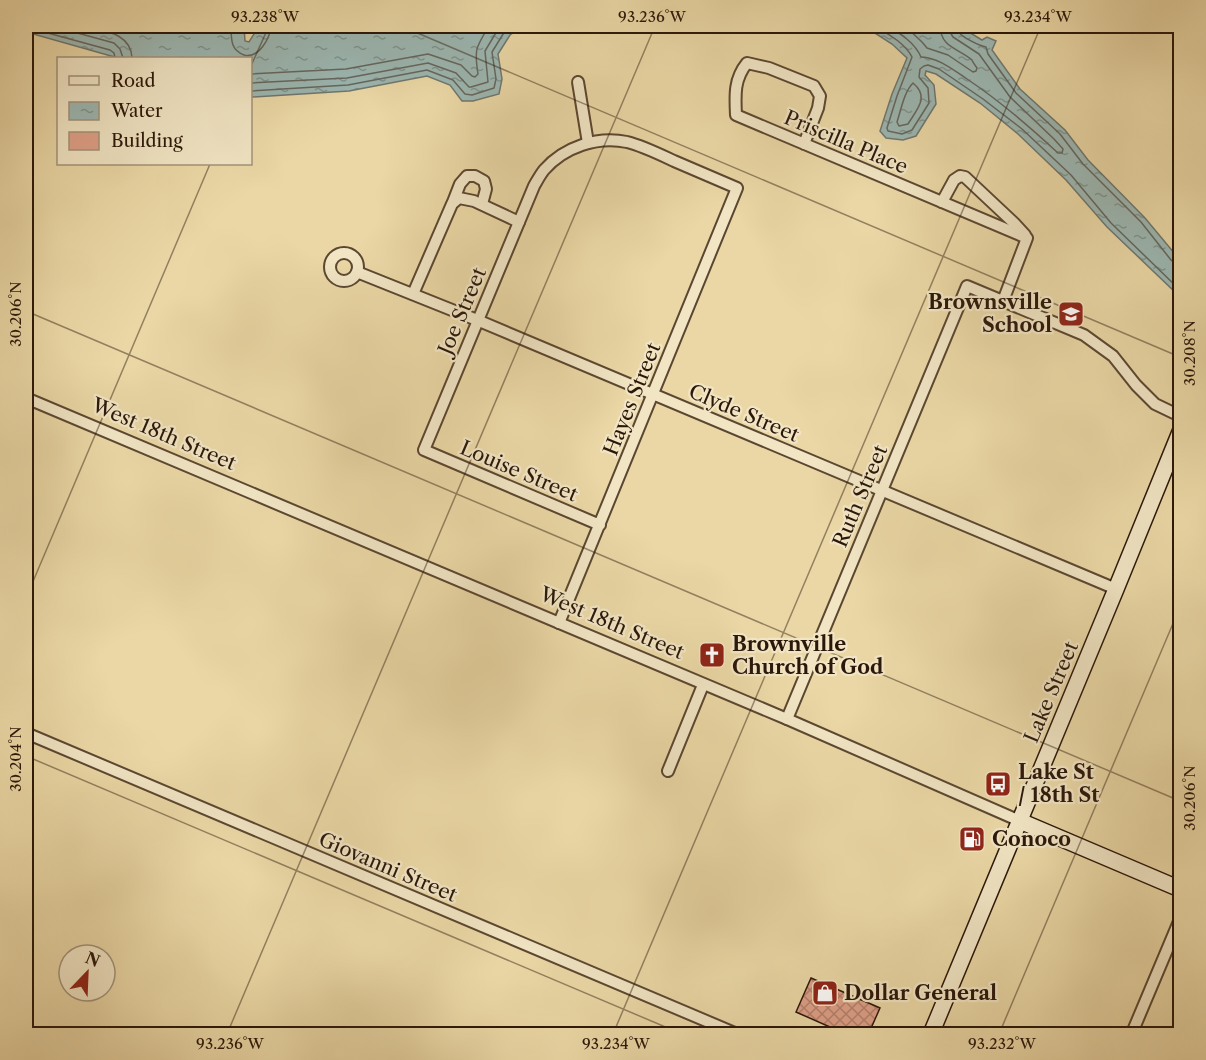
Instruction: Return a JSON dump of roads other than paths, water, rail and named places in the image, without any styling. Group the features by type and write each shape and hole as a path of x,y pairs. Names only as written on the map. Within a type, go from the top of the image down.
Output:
{"street":[{"name":"Priscilla Place","path":"804,144 818,108 820,96 814,86 770,68 747,63 740,71 734,92 736,115 804,144 1027,238"},
{"path":"578,82 588,143"},
{"name":"Hayes Street","path":"559,623 737,189 638,145 614,140 588,143"},
{"name":"Joe Street","path":"424,450 534,186 554,161 575,147 588,143"},
{"path":"413,294 460,184 467,177 476,176 484,181 486,189 482,204"},
{"path":"942,202 954,180 960,176 964,177 1027,238 1003,301 1084,335 1113,356 1155,404 1180,416"},
{"path":"452,204 459,198 474,201 519,222"},
{"name":"Clyde Street","path":"357,272 477,320 1116,590"},
{"name":"Ruth Street","path":"787,720 967,286 1003,301"},
{"name":"West 18th Street","path":"26,398 1180,889"},
{"name":"Lake Street","path":"931,1035 1180,432"},
{"name":"Louise Street","path":"424,450 600,525"},
{"path":"668,771 703,685"},
{"name":"Giovanni Street","path":"26,733 737,1035"},
{"path":"1132,1034 1180,919"}],"water":[{"path":"26,26 244,26 245,41 249,42 259,26 523,26 510,35 498,54 502,79 499,94 473,101 462,101 450,85 427,76 349,91 253,97 252,57 114,57 26,32"},
{"path":"864,26 959,26 982,40 987,37 996,41 992,50 1020,89 1065,130 1088,160 1145,218 1180,260 1180,300 1177,294 1107,227 1066,180 1018,134 980,103 936,74 926,71 925,75 934,85 936,104 916,136 903,140 886,138 880,131 907,58 892,44"}],"place":[{"name":"Brownsville School","path":"1071,314"},
{"name":"Brownville Church of God","path":"712,655"},
{"name":"Lake St / 18th St","path":"998,784"},
{"name":"Conoco","path":"972,839"},
{"name":"Dollar General","path":"825,993"}]}
